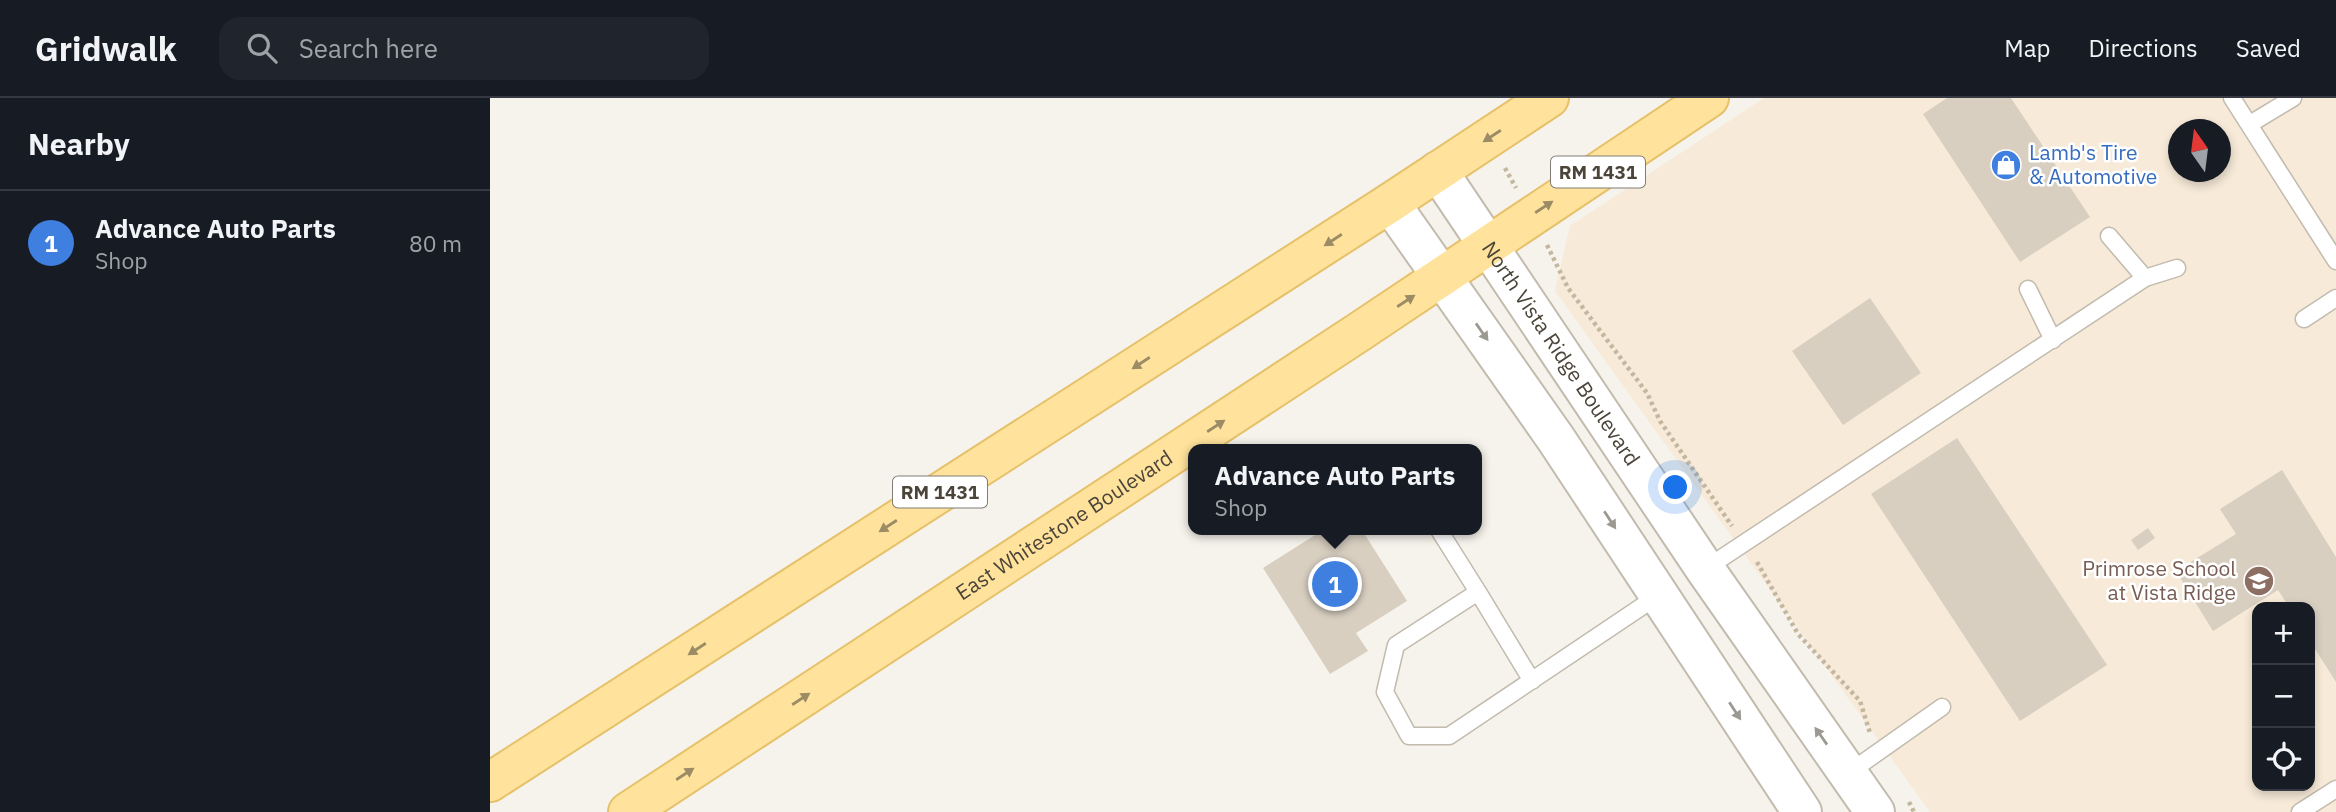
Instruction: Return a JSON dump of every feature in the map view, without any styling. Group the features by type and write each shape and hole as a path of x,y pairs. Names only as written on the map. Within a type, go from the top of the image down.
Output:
{"main road":[{"name":"RM 1431","path":"490,782 1549,98"},
{"name":"East Whitestone Boulevard","path":"628,812 1709,98"}],"street":[{"name":"North Vista Ridge Boulevard","path":"1438,171 1705,569 1875,812"},
{"path":"1390,203 1556,439 1802,812"}],"lane":[{"path":"2232,98 2336,261"},
{"path":"2250,124 2293,98"},
{"path":"2109,236 2145,278"},
{"path":"1705,569 2145,278 2177,268"},
{"path":"2028,289 2053,340"},
{"path":"2304,319 2336,298"},
{"path":"1442,535 1532,681"},
{"path":"1478,592 1396,645 1385,692 1409,736 1449,736 1659,595"},
{"path":"1847,774 1942,707"},
{"path":"2300,812 2336,789"}],"path":[{"path":"1558,265 1568,288 1647,393 1660,421 1727,518"},
{"path":"1762,569 1798,634 1860,701 1870,734"}],"shaded area":[{"path":"1764,98 2336,98 2336,812 1930,812 1555,291 1570,226"}],"building":[{"name":"Lamb's Tire & Automotive","path":"1947,98 2011,98 2090,217 2020,262 1923,114"},
{"path":"1870,298 1921,373 1843,425 1792,351"},
{"path":"1957,438 2107,665 2020,721 1871,494"},
{"name":"Primrose School at Vista Ridge","path":"2282,470 2336,557 2336,682 2315,649 2315,602 2286,602 2278,590 2259,602 2252,602 2252,606 2213,631 2176,571 2236,534 2220,509"},
{"path":"2148,528 2155,538 2138,550 2131,540"},
{"path":"1315,535 1365,535 1407,601 1356,633 1368,651 1330,674 1263,568"}],"place":[{"name":"Lamb's Tire & Automotive","path":"2006,165"},
{"name":"Primrose School at Vista Ridge","path":"2259,581"},
{"name":"Advance Auto Parts","path":"1335,584"}]}
